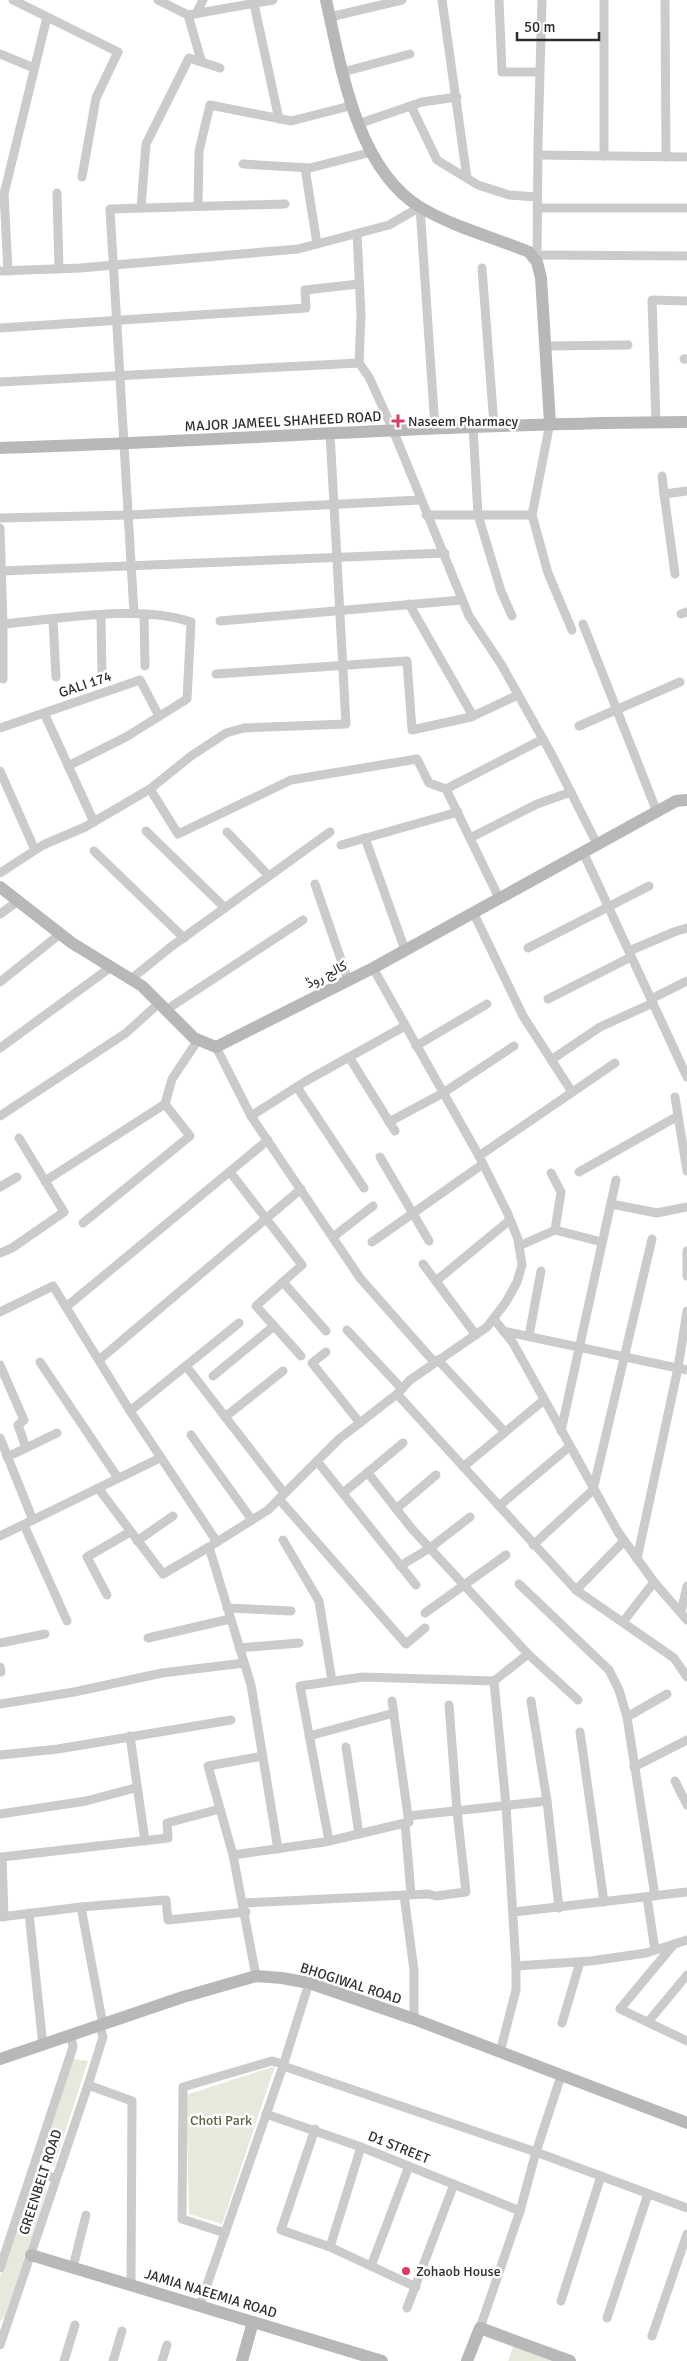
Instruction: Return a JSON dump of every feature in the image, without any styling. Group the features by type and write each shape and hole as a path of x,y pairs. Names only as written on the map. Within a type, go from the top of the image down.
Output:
{"street":[{"path":"13,0 118,52 96,98 82,177"},
{"path":"158,0 192,15 273,0"},
{"path":"200,60 192,15 203,0"},
{"path":"326,0 350,106 372,152 403,195 420,207 529,252 537,259 687,256"},
{"path":"330,17 402,0"},
{"path":"442,0 457,96 467,178"},
{"path":"499,0 502,72 539,72"},
{"path":"542,0 539,72 537,259 541,278 550,422 532,515 548,573 572,630"},
{"path":"604,0 604,156"},
{"path":"665,0 666,157"},
{"path":"254,4 279,119"},
{"path":"47,17 4,194 4,271 113,265 298,249 389,225 420,207"},
{"path":"0,54 34,68"},
{"path":"342,72 410,54"},
{"path":"141,208 146,144 188,58 200,60 220,68"},
{"path":"358,124 411,106 457,96"},
{"path":"198,206 199,151 210,105 291,122 350,106"},
{"path":"411,106 437,160 478,185 509,195 537,197"},
{"path":"243,164 305,168 372,152"},
{"path":"538,155 687,157"},
{"path":"305,168 317,244"},
{"path":"57,193 59,269"},
{"path":"134,613 110,209 285,204"},
{"path":"420,207 435,428"},
{"path":"537,208 687,208"},
{"path":"357,234 359,363 369,377 393,430 426,515 445,553 469,616 543,739 597,844"},
{"path":"482,268 494,425"},
{"path":"0,328 306,308 305,290 359,284"},
{"path":"656,422 652,300 687,301"},
{"path":"545,346 628,345"},
{"path":"0,382 359,363"},
{"name":"MAJOR JAMEEL SHAHEED ROAD","path":"0,448 124,444 550,422 687,422"},
{"path":"473,426 478,515 501,591 512,616"},
{"path":"0,873 35,850 94,822 150,789 191,756 226,733 244,728 346,724 330,433"},
{"path":"662,476 675,574"},
{"path":"664,494 687,491"},
{"path":"0,518 129,515 420,500"},
{"path":"426,515 532,515"},
{"path":"0,528 4,624 3,679"},
{"path":"2,571 445,553"},
{"path":"220,621 462,600"},
{"path":"409,604 473,716"},
{"path":"4,624 134,613 171,615 191,622 187,699 126,736 68,766"},
{"path":"144,614 145,666"},
{"path":"101,616 102,676"},
{"path":"53,620 56,677"},
{"path":"583,624 656,812"},
{"path":"216,674 407,661 412,730 473,716 518,695"},
{"name":"GALI 174","path":"0,728 140,680 160,716"},
{"path":"579,726 680,682"},
{"path":"44,713 94,822"},
{"path":"446,789 543,739"},
{"path":"150,789 178,834 291,780 417,758 429,782 446,789 499,898"},
{"path":"0,771 35,850"},
{"path":"470,838 536,804 571,792"},
{"name":"کالج روڈ","path":"216,1047 373,968 676,801 687,800"},
{"path":"341,845 458,812"},
{"path":"146,830 225,908"},
{"path":"227,832 269,876"},
{"path":"132,980 184,938 330,832"},
{"path":"365,838 405,950"},
{"path":"94,851 184,938"},
{"path":"583,852 687,1077"},
{"path":"315,884 348,980"},
{"path":"528,948 649,886"},
{"path":"0,887 60,934 142,986 198,1040 216,1047 251,1116 360,1278 436,1362 505,1432"},
{"path":"0,914 18,901"},
{"path":"474,912 523,1016 572,1092"},
{"path":"0,1116 126,1033 162,1006 303,920"},
{"path":"548,999 630,954 674,932 687,928"},
{"path":"0,982 60,934"},
{"path":"0,1048 111,967"},
{"path":"98,1488 163,1574 268,1510 338,1439 360,1423 410,1380 476,1335 494,1319 517,1282 522,1264 519,1246 510,1220 481,1160 373,968"},
{"path":"552,1060 600,1027 687,981"},
{"path":"416,1046 487,1004"},
{"path":"251,1116 297,1087 405,1026"},
{"path":"45,1181 165,1104 172,1079 198,1040"},
{"path":"389,1122 443,1093 514,1046"},
{"path":"349,1057 395,1131"},
{"path":"372,1242 572,1092 615,1063"},
{"path":"297,1087 364,1188"},
{"path":"675,1097 687,1171"},
{"path":"83,1223 190,1136 165,1104"},
{"path":"579,1172 678,1116"},
{"path":"0,1253 12,1248 64,1212 19,1138"},
{"path":"66,1307 268,1140"},
{"path":"380,1157 414,1212 429,1241"},
{"path":"230,1172 302,1265 256,1306 301,1356"},
{"path":"551,1173 560,1192 555,1230"},
{"path":"0,1186 17,1176"},
{"path":"561,1431 616,1180"},
{"path":"99,1360 301,1189"},
{"path":"610,1204 657,1213 687,1207"},
{"path":"333,1237 373,1206"},
{"path":"436,1281 510,1220"},
{"path":"519,1246 555,1230 602,1242"},
{"path":"534,1545 593,1490 652,1239"},
{"path":"687,1251 687,1276"},
{"path":"423,1264 476,1335"},
{"path":"528,1336 541,1272"},
{"path":"282,1282 326,1331"},
{"path":"0,1312 53,1286 160,1458 217,1542"},
{"path":"637,1559 682,1369 687,1311"},
{"path":"494,1319 513,1343 593,1490 624,1541 654,1582 687,1620"},
{"path":"130,1410 239,1323"},
{"path":"213,1376 274,1326"},
{"path":"347,1330 463,1466 576,1590 674,1658 687,1677"},
{"path":"503,1330 682,1369"},
{"path":"326,1352 312,1363 360,1423"},
{"path":"40,1362 118,1478"},
{"path":"0,1365 24,1420 18,1425 26,1448"},
{"path":"186,1366 281,1496 406,1644 425,1628"},
{"path":"225,1417 283,1371"},
{"path":"463,1466 544,1400"},
{"path":"7,1457 57,1433"},
{"path":"190,1435 252,1520"},
{"path":"0,1438 33,1520"},
{"path":"343,1494 404,1443"},
{"path":"499,1506 570,1447"},
{"path":"0,1536 160,1458"},
{"path":"317,1461 416,1585"},
{"path":"368,1473 396,1509 464,1585 528,1654 578,1700"},
{"path":"396,1509 436,1475"},
{"path":"137,1540 173,1516"},
{"path":"400,1566 430,1548 470,1517"},
{"path":"24,1525 68,1621"},
{"path":"107,1596 87,1557 130,1532"},
{"path":"283,1540 320,1601 332,1681"},
{"path":"576,1590 624,1541"},
{"path":"209,1547 251,1685 278,1849"},
{"path":"425,1612 506,1555"},
{"path":"624,1622 654,1582"},
{"path":"519,1584 609,1670 619,1690 627,1717 634,1767 651,1896 655,1950"},
{"path":"681,1612 687,1586"},
{"path":"227,1608 291,1611"},
{"path":"148,1638 230,1619"},
{"path":"0,1643 45,1634"},
{"path":"239,1648 299,1643"},
{"path":"329,1841 300,1686 363,1677 494,1681 528,1654"},
{"path":"0,1704 74,1692 162,1673 244,1664"},
{"path":"494,1681 506,1805 516,1966 516,1990 500,2052"},
{"path":"627,1717 667,1694"},
{"path":"392,1701 407,1819 407,1895 414,1970 414,2019"},
{"path":"531,1701 547,1801 558,1908"},
{"path":"220,1809 167,1822 168,1838 2,1857 2,1917 81,1907 166,1900 168,1920 245,1907 407,1895 428,1894 436,1896 466,1892 457,1810 449,1705"},
{"path":"309,1736 394,1713"},
{"path":"0,1755 58,1749 232,1720"},
{"path":"580,1732 604,1902"},
{"path":"130,1736 145,1841"},
{"path":"634,1767 687,1740"},
{"path":"346,1747 359,1834"},
{"path":"256,1976 245,1907 233,1855 208,1766 263,1756"},
{"path":"675,1781 687,1805"},
{"path":"0,1814 86,1801 136,1788"},
{"path":"233,1855 329,1841 407,1819 457,1810 547,1801"},
{"path":"514,1912 687,1892"},
{"name":"GREENBELT ROAD","path":"0,2345 2,2331 31,2255 103,2037 81,1907"},
{"path":"29,1913 43,2046"},
{"path":"516,1966 580,1962 655,1950 687,1940"},
{"path":"675,1944 620,2009 687,2041"},
{"path":"562,2023 580,1962"},
{"path":"648,2022 687,1975"},
{"name":"BHOGIWAL ROAD","path":"0,2059 71,2037 183,1997 256,1976 309,1983 414,2019 687,2123"},
{"path":"200,2305 283,2065 309,1983"},
{"name":"GREENBELT ROAD","path":"0,2268 34,2171 73,2047 71,2037"},
{"path":"225,2233 182,2219 183,2087 272,2061 536,2152 687,2208"},
{"path":"467,2361 520,2211 536,2152 561,2076"},
{"path":"88,2085 132,2101 131,2284"},
{"name":"D1 STREET","path":"266,2114 315,2129 520,2211"},
{"path":"315,2129 281,2230 330,2247 416,2287"},
{"path":"330,2247 361,2147"},
{"path":"371,2266 409,2166"},
{"path":"34,2171 55,2178"},
{"path":"561,2301 601,2176"},
{"path":"407,2308 454,2184"},
{"path":"607,2318 648,2194"},
{"path":"72,2267 86,2215"},
{"path":"652,2336 687,2234"},
{"name":"JAMIA NAEEMIA ROAD","path":"31,2255 200,2305 365,2358 382,2361"},
{"path":"242,2361 253,2322"},
{"path":"64,2361 75,2325"},
{"path":"480,2328 570,2361"},
{"path":"113,2361 122,2331"},
{"path":"162,2361 166,2344"}],"green space":[{"path":"73,2059 88,2061 54,2166 40,2162"},
{"name":"Choti Park","path":"275,2066 222,2224 189,2214 186,2095"},
{"path":"38,2181 44,2182 46,2193 5,2316 0,2322 0,2277 30,2189"},
{"path":"515,2342 570,2361 508,2361"}],"place":[{"name":"Naseem Pharmacy","path":"398,421"},
{"name":"Zohaob House","path":"406,2271"}]}
